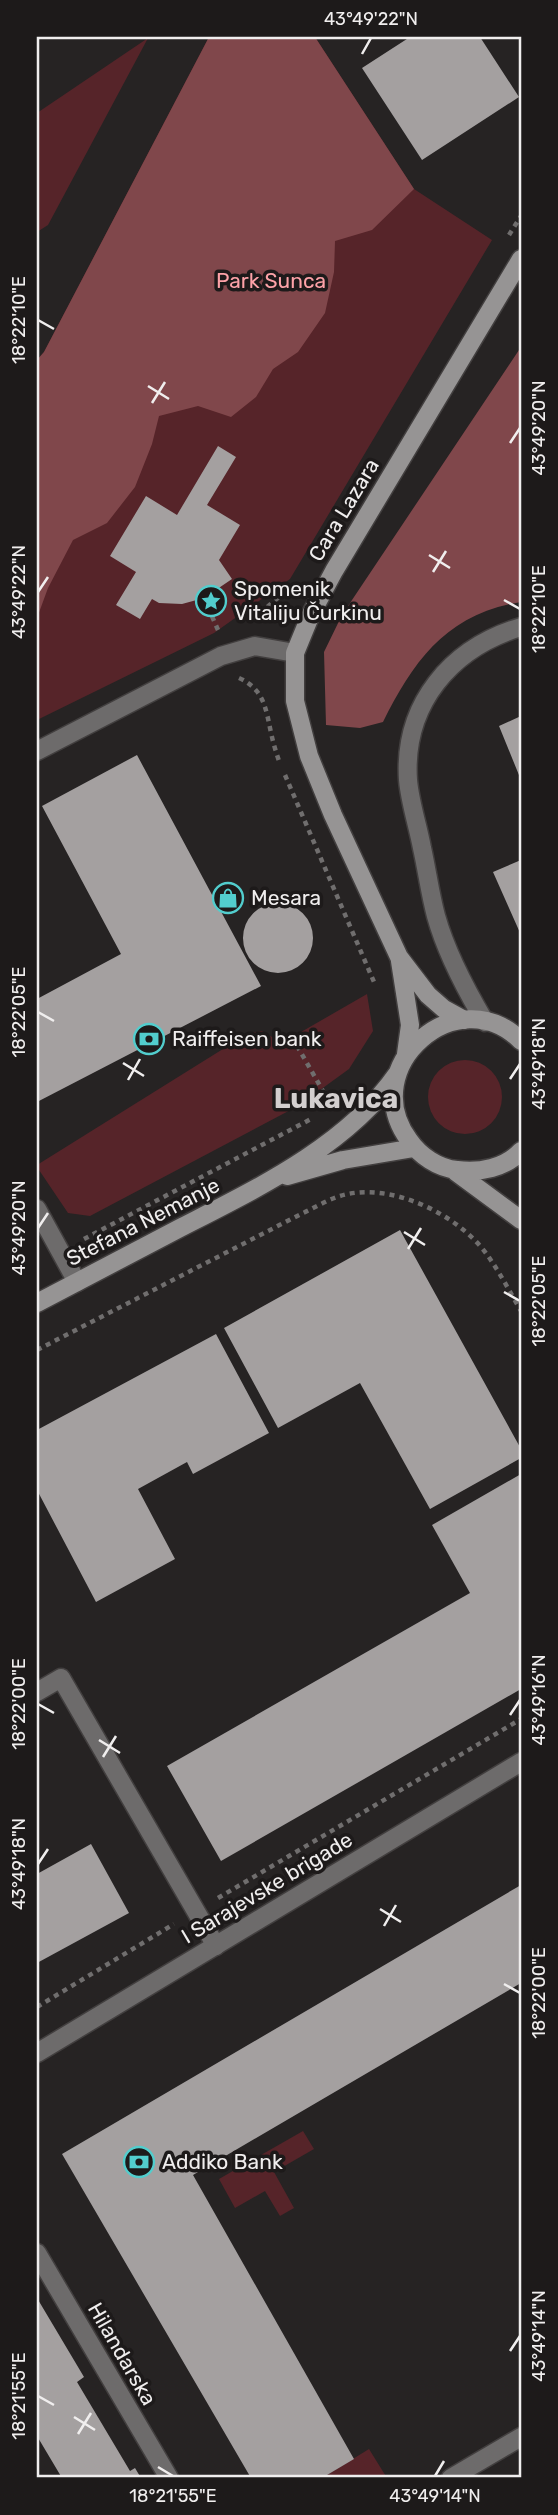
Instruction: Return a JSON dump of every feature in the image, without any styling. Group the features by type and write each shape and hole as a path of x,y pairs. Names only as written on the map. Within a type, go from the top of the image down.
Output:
{"street":[{"name":"Cara Lazara","path":"464,1020 444,1009 428,995 400,957 333,815 309,756 295,701 295,653 311,614 334,570 521,259"},
{"path":"485,1022 465,988 436,917 408,781 409,750 416,721 435,681 465,654 501,633 521,626"},
{"path":"37,751 41,746 221,656 255,646 295,653"},
{"name":"Cara Lazara","path":"400,957 410,1025 406,1054"},
{"path":"519,1038 501,1027 485,1022 464,1020 447,1023 431,1030 406,1054 397,1074 393,1093 402,1132 414,1148 432,1163 453,1170 477,1172 498,1166 521,1151"},
{"name":"Stefana Nemanje","path":"37,1303 270,1181 330,1140 382,1096 397,1074"},
{"name":"Stefana Nemanje","path":"270,1181 342,1160 414,1148"},
{"path":"453,1170 521,1220"},
{"path":"37,1209 77,1282"},
{"path":"37,1692 61,1678 216,1946"},
{"name":"I Sarajevske brigade","path":"37,2053 521,1762"},
{"name":"Hilandarska","path":"37,2253 169,2478"},
{"path":"451,2478 521,2437"}],"path":[{"path":"204,598 220,635"},
{"path":"252,684 267,707 272,740 292,797 376,988"},
{"path":"292,1037 331,1105"},
{"path":"323,1111 340,1098"},
{"path":"60,1252 314,1117"},
{"path":"37,1350 338,1196 361,1192 381,1192 411,1201 432,1208 455,1222 486,1253 521,1311"},
{"path":"37,2007 521,1719"}],"green space":[{"name":"Park Sunca","path":"209,37 315,37 414,189 492,240 290,579 214,633 37,720 37,360 44,352"},
{"path":"209,37 315,37 414,189 372,230 335,241 334,272 325,313 298,352 273,369 256,397 231,417 198,406 159,416 152,444 135,487 107,523 73,540 48,588 37,618 37,360 44,352"},
{"path":"148,38 48,225 37,232 37,113"},
{"path":"521,347 521,602 473,617 436,643 407,679 383,722 360,728 326,725 324,652 342,615"},
{"path":"367,994 373,1031 349,1069 298,1106 90,1216 68,1213 37,1167 247,1034 262,1031 282,1043"},
{"path":"465,1060 479,1063 491,1071 499,1083 502,1097 499,1111 491,1123 479,1131 465,1134 451,1131 439,1123 431,1111 428,1097 431,1083 439,1071 451,1063"},
{"path":"303,2131 314,2149 274,2172 294,2208 280,2216 265,2191 235,2208 219,2179"},
{"path":"369,2449 387,2478 322,2478"}],"building":[{"path":"410,37 480,37 519,97 422,160 362,68"},
{"path":"218,446 236,457 207,505 240,525 219,560 232,579 204,598 182,604 159,603 152,599 140,619 116,605 136,572 110,556 146,496 177,515"},
{"path":"521,716 521,780 499,726"},
{"path":"137,755 261,986 37,1102 37,999 121,954 42,806"},
{"path":"521,860 521,935 493,872"},
{"path":"278,903 303,913 313,938 303,963 278,973 253,963 243,938 253,913"},
{"path":"400,1230 521,1449 521,1458 430,1509 360,1383 278,1428 224,1328"},
{"path":"216,1334 269,1433 193,1474 187,1462 138,1489 175,1559 96,1602 37,1490 37,1430"},
{"path":"521,1474 521,1689 221,1861 167,1766 470,1593 432,1525"},
{"path":"91,1844 129,1913 37,1963 37,1874"},
{"path":"521,1885 521,1983 193,2175 354,2459 322,2478 251,2478 62,2154"},
{"path":"37,2298 84,2377 77,2382 130,2471 135,2468 141,2478 62,2478 37,2436"}],"place":[{"name":"Spomenik Vitaliju Čurkinu","path":"211,601"},
{"name":"Mesara","path":"228,898"},
{"name":"Raiffeisen bank","path":"149,1039"},
{"name":"Addiko Bank","path":"139,2162"}],"district":[{"name":"Lukavica","path":"336,1098"}]}
